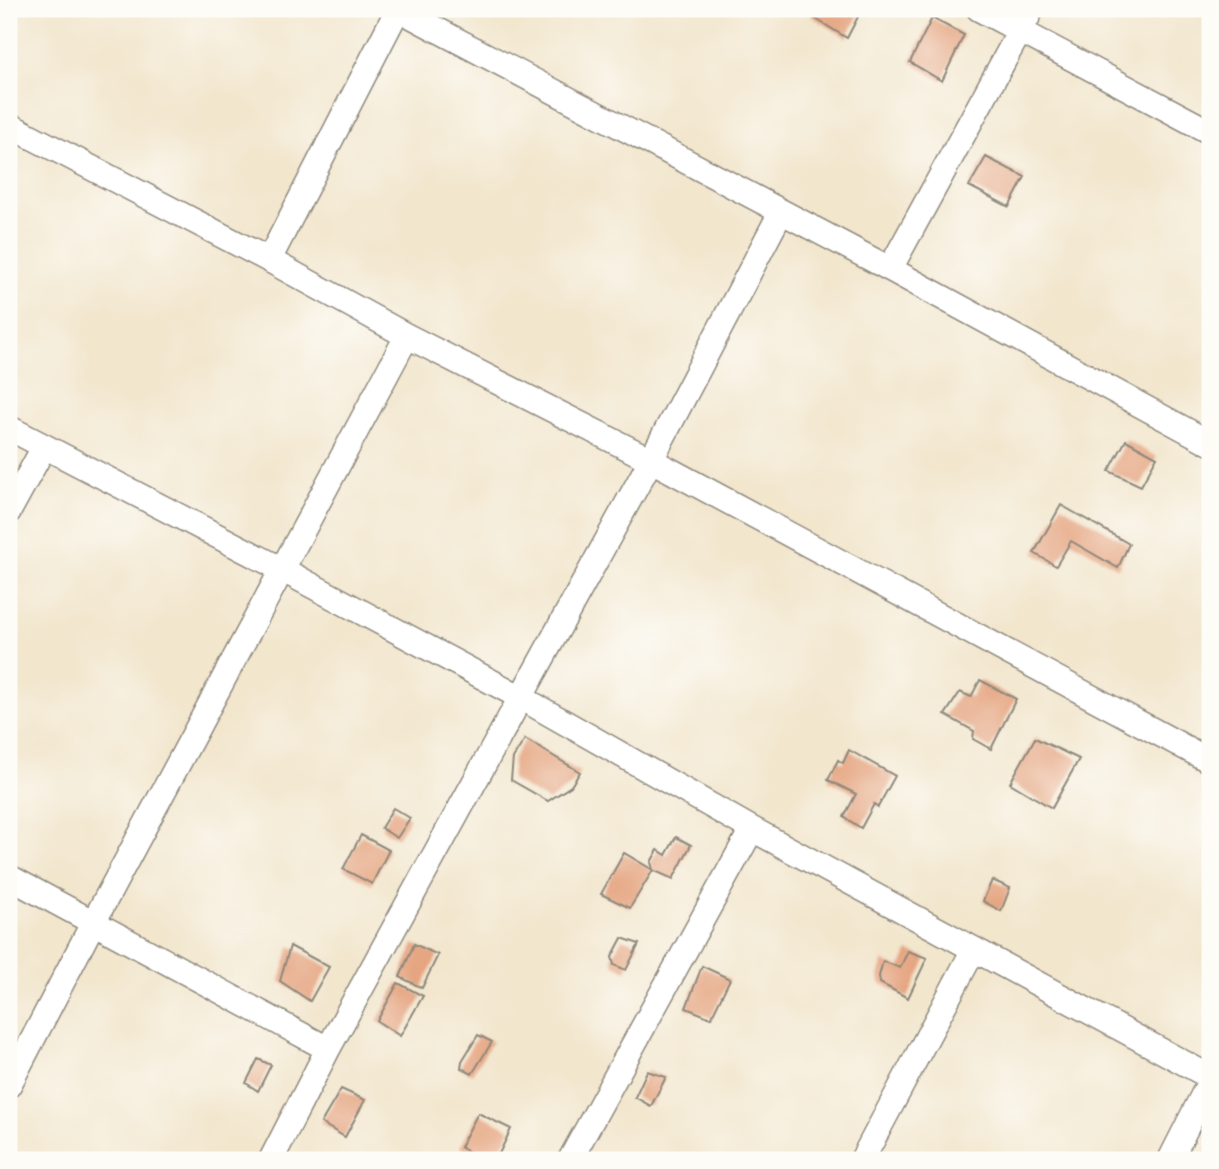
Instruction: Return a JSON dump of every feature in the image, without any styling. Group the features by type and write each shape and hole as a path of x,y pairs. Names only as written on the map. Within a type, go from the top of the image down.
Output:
{"street":[{"path":"269,260 398,9 890,269 1210,443"},
{"path":"979,9 1210,132"},
{"path":"890,269 1032,9"},
{"path":"9,125 269,260 407,336 652,460 1210,761"},
{"path":"271,1160 328,1049 652,460 781,212"},
{"path":"9,1086 93,923 407,336"},
{"path":"9,428 520,697 752,829 1210,1079 1170,1160"},
{"path":"9,511 44,447"},
{"path":"570,1160 752,829"},
{"path":"9,877 328,1049"},
{"path":"862,1160 974,949"}],"building":[{"path":"815,9 862,9 847,38 811,16"},
{"path":"932,18 964,35 942,81 910,62"},
{"path":"986,157 1025,177 1009,207 969,186"},
{"path":"1126,440 1157,457 1141,486 1109,471"},
{"path":"1061,505 1129,544 1118,568 1071,541 1056,566 1034,553"},
{"path":"980,680 1016,699 991,749 973,739 974,731 945,715 960,692 971,697"},
{"path":"1035,738 1079,759 1052,808 1010,783"},
{"path":"525,739 580,772 571,786 548,801 511,780 513,758"},
{"path":"849,750 895,776 878,807 874,804 861,828 844,817 856,794 828,780 838,760 843,763"},
{"path":"393,808 410,818 397,838 381,828"},
{"path":"361,835 389,850 372,884 343,869"},
{"path":"676,837 691,845 673,879 653,870 651,862 658,850 666,855"},
{"path":"624,853 653,870 630,908 601,894"},
{"path":"992,880 1010,888 1001,911 983,901"},
{"path":"622,938 639,944 626,970 614,965 612,957"},
{"path":"414,944 438,955 422,988 400,977"},
{"path":"290,946 329,967 310,1001 280,981"},
{"path":"908,951 927,958 908,998 880,983 879,976 883,961 900,968"},
{"path":"702,966 730,979 711,1018 686,1008"},
{"path":"398,983 423,996 400,1036 377,1021"},
{"path":"478,1035 492,1042 472,1074 461,1068 462,1061"},
{"path":"258,1059 271,1065 258,1091 246,1083"},
{"path":"647,1071 666,1077 651,1106 635,1097"},
{"path":"341,1089 365,1100 345,1137 321,1123"},
{"path":"478,1113 511,1129 496,1160 483,1160 460,1147"}]}
